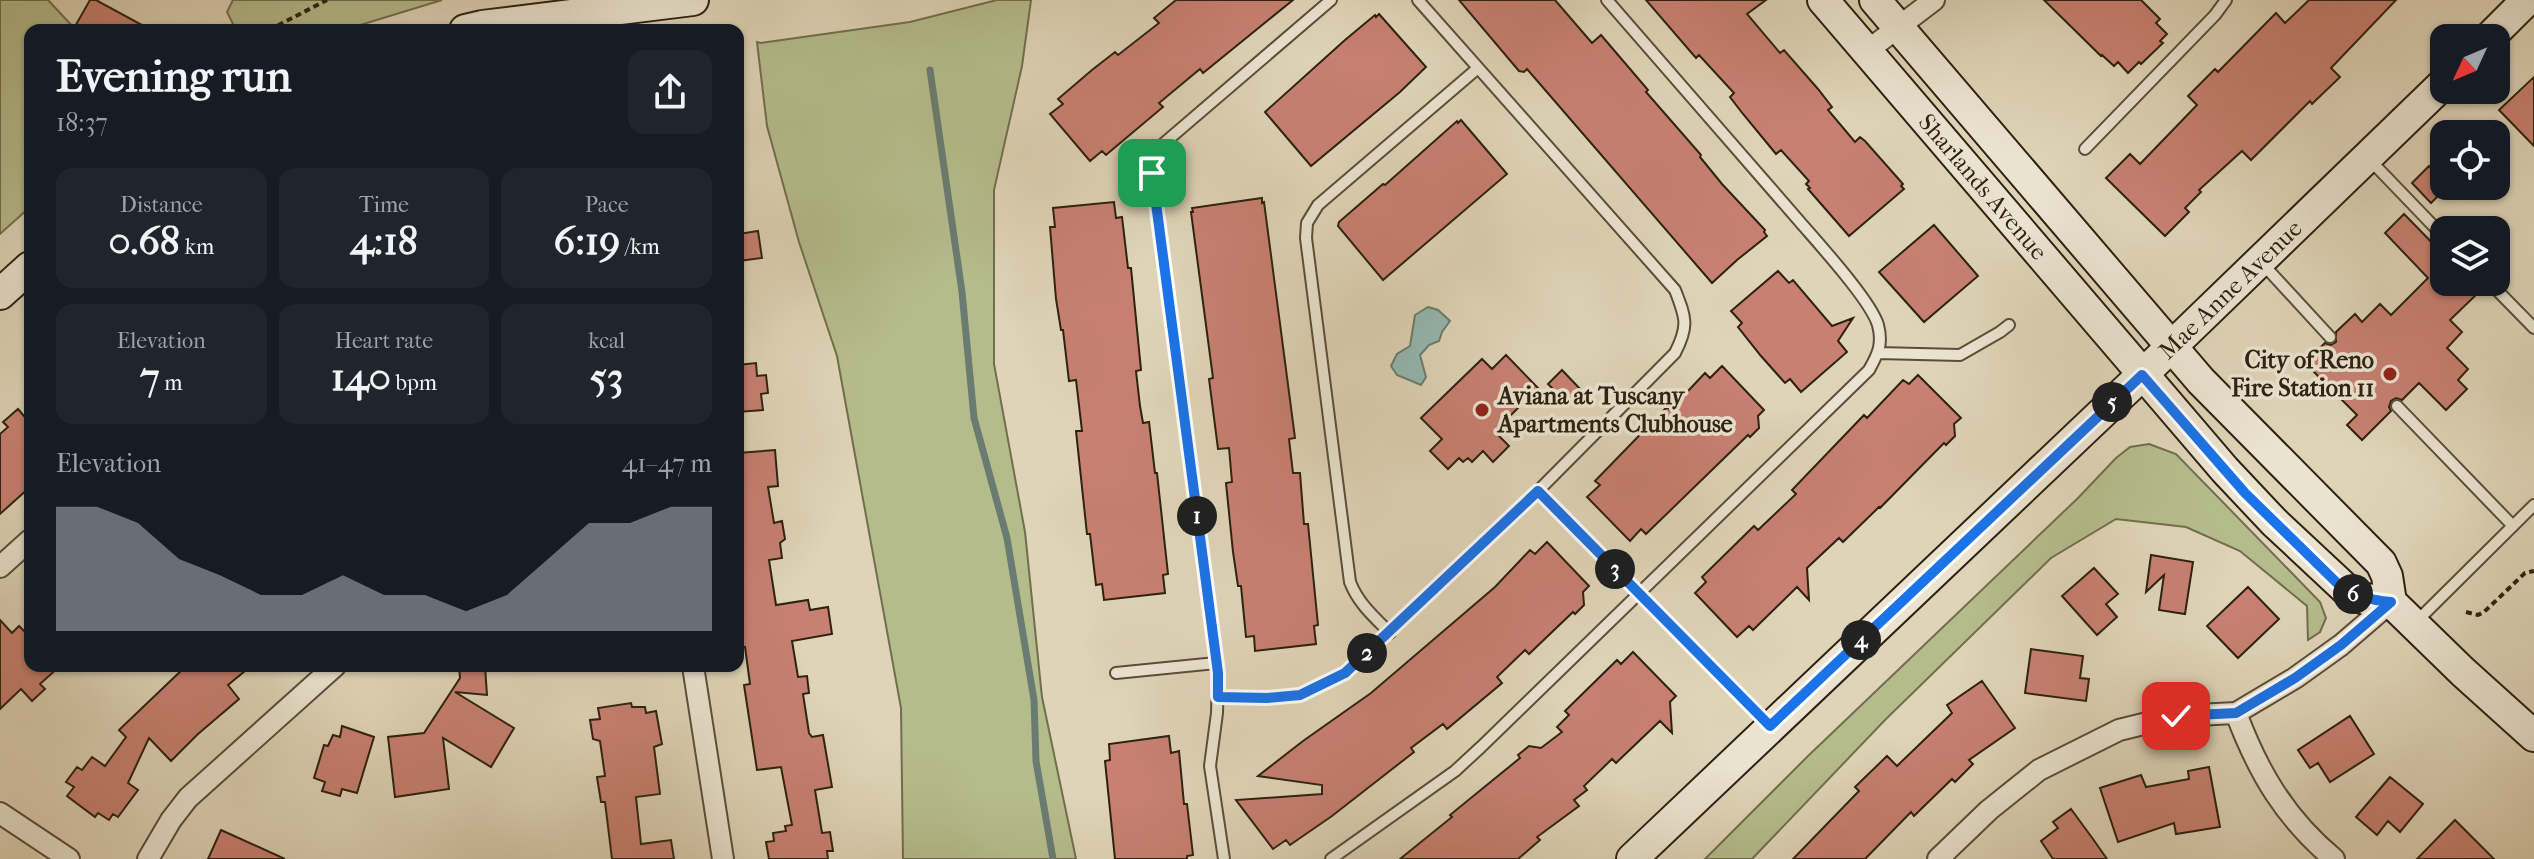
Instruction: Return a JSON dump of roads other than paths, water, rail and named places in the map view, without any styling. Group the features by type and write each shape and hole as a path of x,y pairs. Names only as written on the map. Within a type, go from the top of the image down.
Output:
{"main road":[{"path":"502,24 615,13 693,0"},
{"name":"Sharlands Avenue","path":"1823,0 2245,493 2350,593 2365,599 2391,602 2387,576 2381,563 2209,390 1875,0"},
{"path":"2503,24 2527,0"},
{"name":"Mae Anne Avenue","path":"1632,859 2142,375 2430,96"},
{"path":"0,294 24,272"},
{"path":"2391,602 2534,736"}],"street":[{"path":"1867,51 1934,0"},
{"path":"0,567 24,545"},
{"path":"1938,859 1989,810 2039,770 2119,730 2176,716 2236,713 2330,653 2391,602"},
{"path":"148,859 188,798 328,672"},
{"path":"694,672 723,859"},
{"path":"2236,713 2253,757 2275,794 2300,827 2334,859"},
{"path":"0,813 69,859"}],"lane":[{"path":"1224,859 1210,766 1218,697 1216,663 1152,173 1163,144 1331,0"},
{"path":"1218,697 1300,695 1345,673 1538,491 1675,353 1685,335 1684,313 1675,290 1418,0"},
{"path":"1331,859 1455,771 1869,370 1882,343 1878,322 1871,310 1826,251 1607,0"},
{"path":"2085,149 2226,0"},
{"path":"1390,633 1366,609 1350,582 1306,238 1307,223 1318,205 1478,68"},
{"path":"2367,157 2430,222"},
{"path":"2259,261 2330,337"},
{"path":"2503,296 2534,328"},
{"path":"1878,353 1960,355 2009,325"},
{"path":"2397,406 2513,526"},
{"path":"1538,491 1770,726"},
{"path":"2414,625 2534,505"},
{"path":"1116,673 1216,663"}],"water":[{"path":"1428,307 1438,310 1450,321 1439,341 1429,345 1420,355 1426,377 1421,385 1397,375 1391,366 1397,354 1410,346 1415,315"}],"waterway":[{"path":"930,70 962,292 974,418 1007,538 1034,700 1036,761 1053,859"}],"place":[{"name":"City of Reno Fire Station 11","path":"2390,374"},
{"name":"Aviana at Tuscany Apartments Clubhouse","path":"1482,410"}]}
